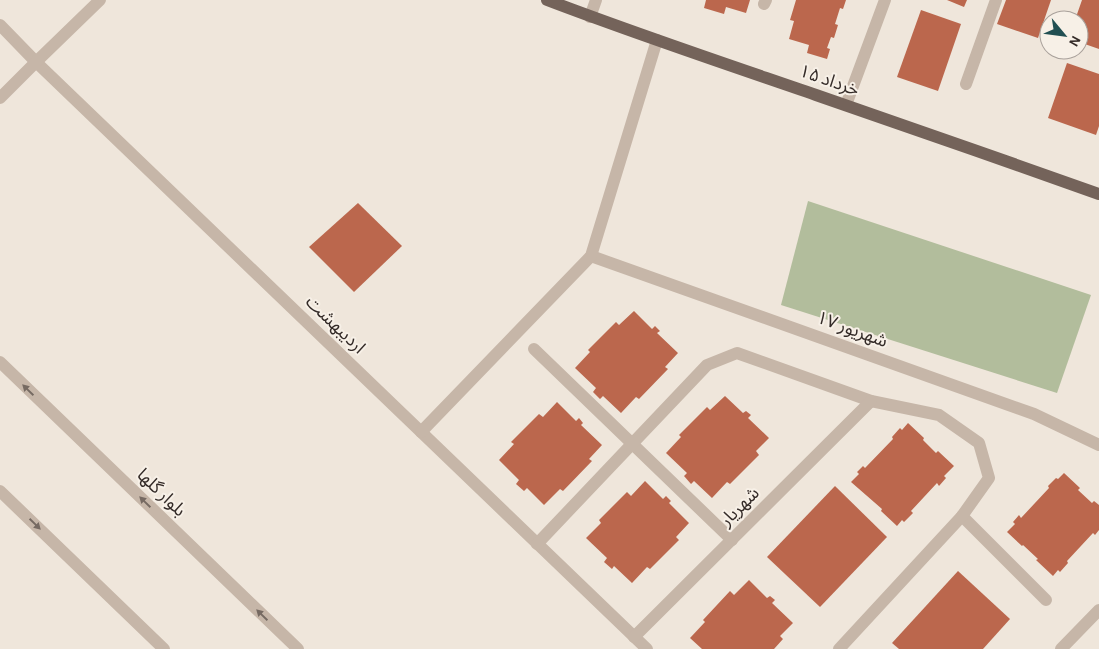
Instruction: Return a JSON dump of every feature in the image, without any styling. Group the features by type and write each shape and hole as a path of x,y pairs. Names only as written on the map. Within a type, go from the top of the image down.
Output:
{"main road":[{"name":"۱۵ خرداد","path":"547,0 590,17 1099,194"}],"street":[{"path":"0,98 100,0"},
{"path":"590,17 596,0"},
{"path":"846,105 885,0"},
{"path":"966,84 996,0"},
{"name":"اردیبهشت","path":"0,25 36,62 647,649"},
{"path":"420,432 591,256 657,40"},
{"name":"۱۷ شهریور","path":"591,256 1034,414 1099,445"},
{"path":"534,349 732,540"},
{"path":"538,544 707,365 737,353 871,401 939,415 979,443 989,478 962,516 839,649"},
{"name":"بلوار گلها","path":"0,362 298,649"},
{"name":"شهریار","path":"634,637 871,401"},
{"path":"0,491 164,649"},
{"path":"962,516 1046,600"},
{"path":"1061,649 1099,610"}],"green space":[{"path":"808,201 1091,295 1057,393 781,305"}],"building":[{"path":"706,0 750,0 746,13 726,7 724,14 704,8"},
{"path":"796,0 846,0 843,9 840,8 835,24 838,25 834,38 831,37 827,48 830,49 827,59 807,53 809,45 789,39 794,21 790,20"},
{"path":"947,0 967,0 964,7"},
{"path":"1006,0 1051,0 1048,10 1039,10 1038,38 997,24"},
{"path":"1082,0 1099,0 1099,49 1089,46 1089,10 1078,10"},
{"path":"921,10 961,24 938,91 897,77"},
{"path":"1067,63 1099,74 1099,126 1096,135 1048,118"},
{"path":"358,203 402,246 354,292 309,247"},
{"path":"634,311 652,329 655,326 660,331 657,333 678,353 665,367 668,369 639,399 636,397 621,413 603,396 600,399 593,392 596,388 575,368 590,352 588,350 616,322 619,325"},
{"path":"725,396 743,413 746,411 751,415 748,418 769,438 756,451 759,455 730,484 727,482 712,498 694,481 691,484 684,476 687,473 666,453 681,437 679,435 707,407 710,410"},
{"path":"557,402 576,421 579,418 583,423 581,425 602,445 589,459 592,461 563,491 560,489 544,505 527,488 524,491 516,484 519,480 499,460 514,444 511,442 539,414 543,417"},
{"path":"908,423 936,453 938,451 954,466 944,476 946,478 939,486 937,483 911,511 913,513 904,522 902,520 897,526 881,511 882,509 851,482 859,474 857,472 863,466 865,468 893,439 892,437 900,428 902,430"},
{"path":"1064,473 1092,503 1094,501 1099,505 1099,530 1095,535 1093,533 1067,561 1068,563 1060,572 1058,570 1053,576 1036,560 1038,559 1007,532 1015,524 1013,522 1019,515 1021,518 1049,488 1048,486"},
{"path":"645,481 663,499 666,496 671,501 669,503 689,523 676,537 679,540 650,569 647,567 632,583 614,566 612,569 604,562 607,558 586,538 601,523 599,520 627,492 631,496"},
{"path":"835,486 887,537 820,607 767,557"},
{"path":"958,571 1010,619 983,649 899,649 892,643"},
{"path":"749,580 767,598 770,596 775,600 772,603 793,623 780,636 783,639 774,649 702,649 690,638 705,622 703,620 730,591 734,595"}]}
